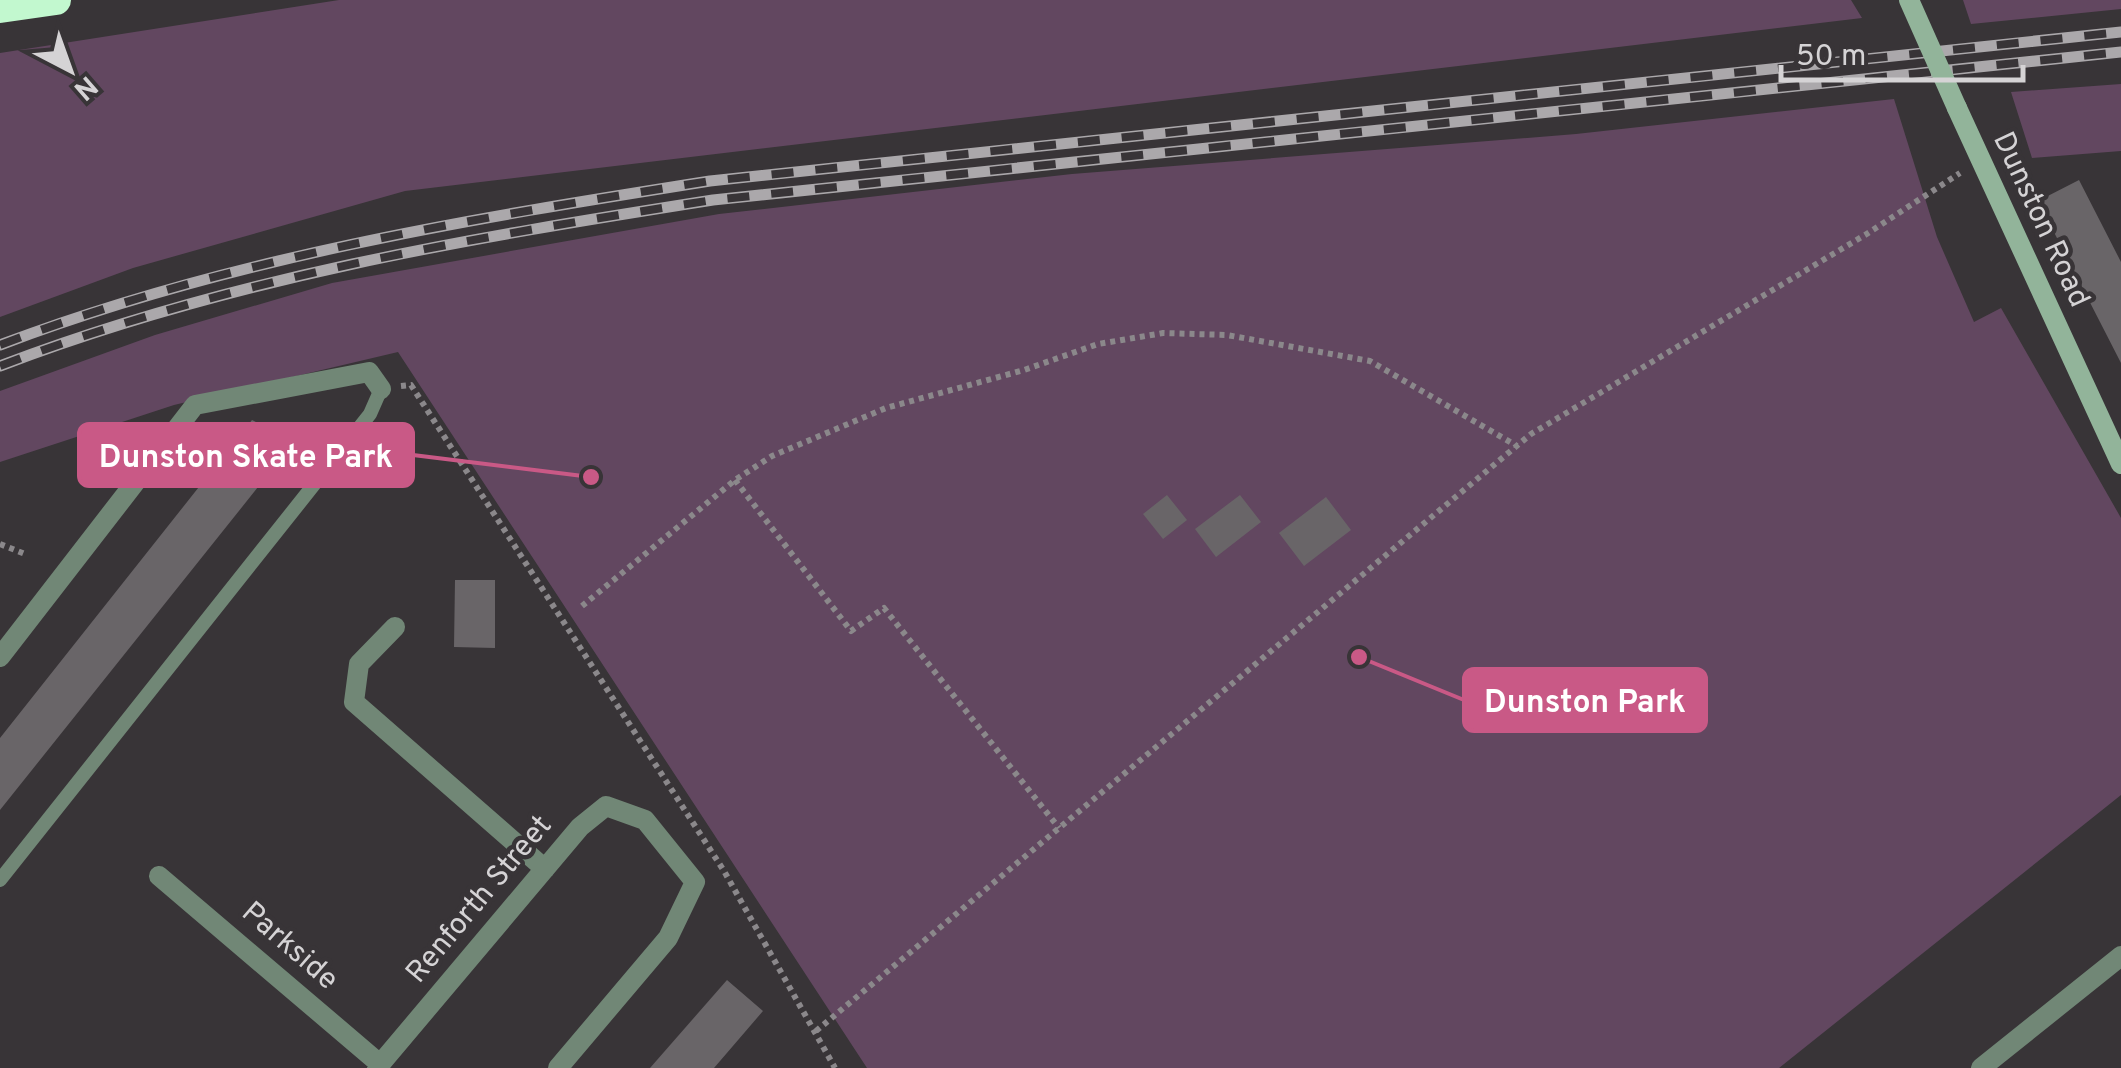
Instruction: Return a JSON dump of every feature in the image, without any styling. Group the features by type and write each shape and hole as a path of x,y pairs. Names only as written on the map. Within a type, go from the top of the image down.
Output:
{"highway":[{"path":"0,8 56,0"}],"street":[{"name":"Dunston Road","path":"1909,0 1978,162 2121,464"},
{"path":"0,657 195,404 370,372 381,388"},
{"path":"395,627 359,664 354,702 545,869"},
{"name":"Renforth Street","path":"378,1066 545,869 606,806 644,820 695,882 668,938 558,1068"},
{"name":"Parkside","path":"160,876 378,1066"},
{"path":"1981,1068 2121,956"}],"lane":[{"path":"0,880 370,414 381,388"}],"path":[{"path":"816,1031 1517,446 1978,162"},
{"path":"582,606 735,480 772,456 886,408 1024,370 1098,344 1164,333 1227,334 1370,360 1517,446"},
{"path":"381,388 410,385 724,871 835,1068"},
{"path":"735,480 851,630 884,608 1060,828"},
{"path":"0,544 25,554"}],"shaded area":[{"path":"339,0 1851,0 1862,18 405,191 133,268 0,317 0,53"},
{"path":"1963,0 2121,0 2121,9 1971,24"},
{"path":"2121,84 2121,151 2032,158 2011,92"},
{"path":"1894,99 1937,237 1974,322 2001,308 2121,518 2121,795 1779,1068 867,1068 398,352 174,405 0,462 0,391 155,335 332,283 719,214 1072,174 1576,134"}],"building":[{"path":"2079,180 2121,262 2121,363 2038,201"},
{"path":"252,420 294,442 0,810 0,738"},
{"path":"1167,495 1187,520 1163,539 1143,514"},
{"path":"1240,495 1261,522 1216,557 1195,529"},
{"path":"1326,497 1351,530 1304,566 1279,533"},
{"path":"455,580 495,580 495,648 454,647"},
{"path":"727,980 763,1011 714,1068 650,1068"}],"railway":[{"path":"0,345 174,288 262,265 530,210 710,181 2121,32"},
{"path":"0,366 174,308 352,264 713,200 2121,52"}],"place":[{"name":"Dunston Skate Park","path":"591,477"},
{"name":"Dunston Park","path":"1359,657"}]}
